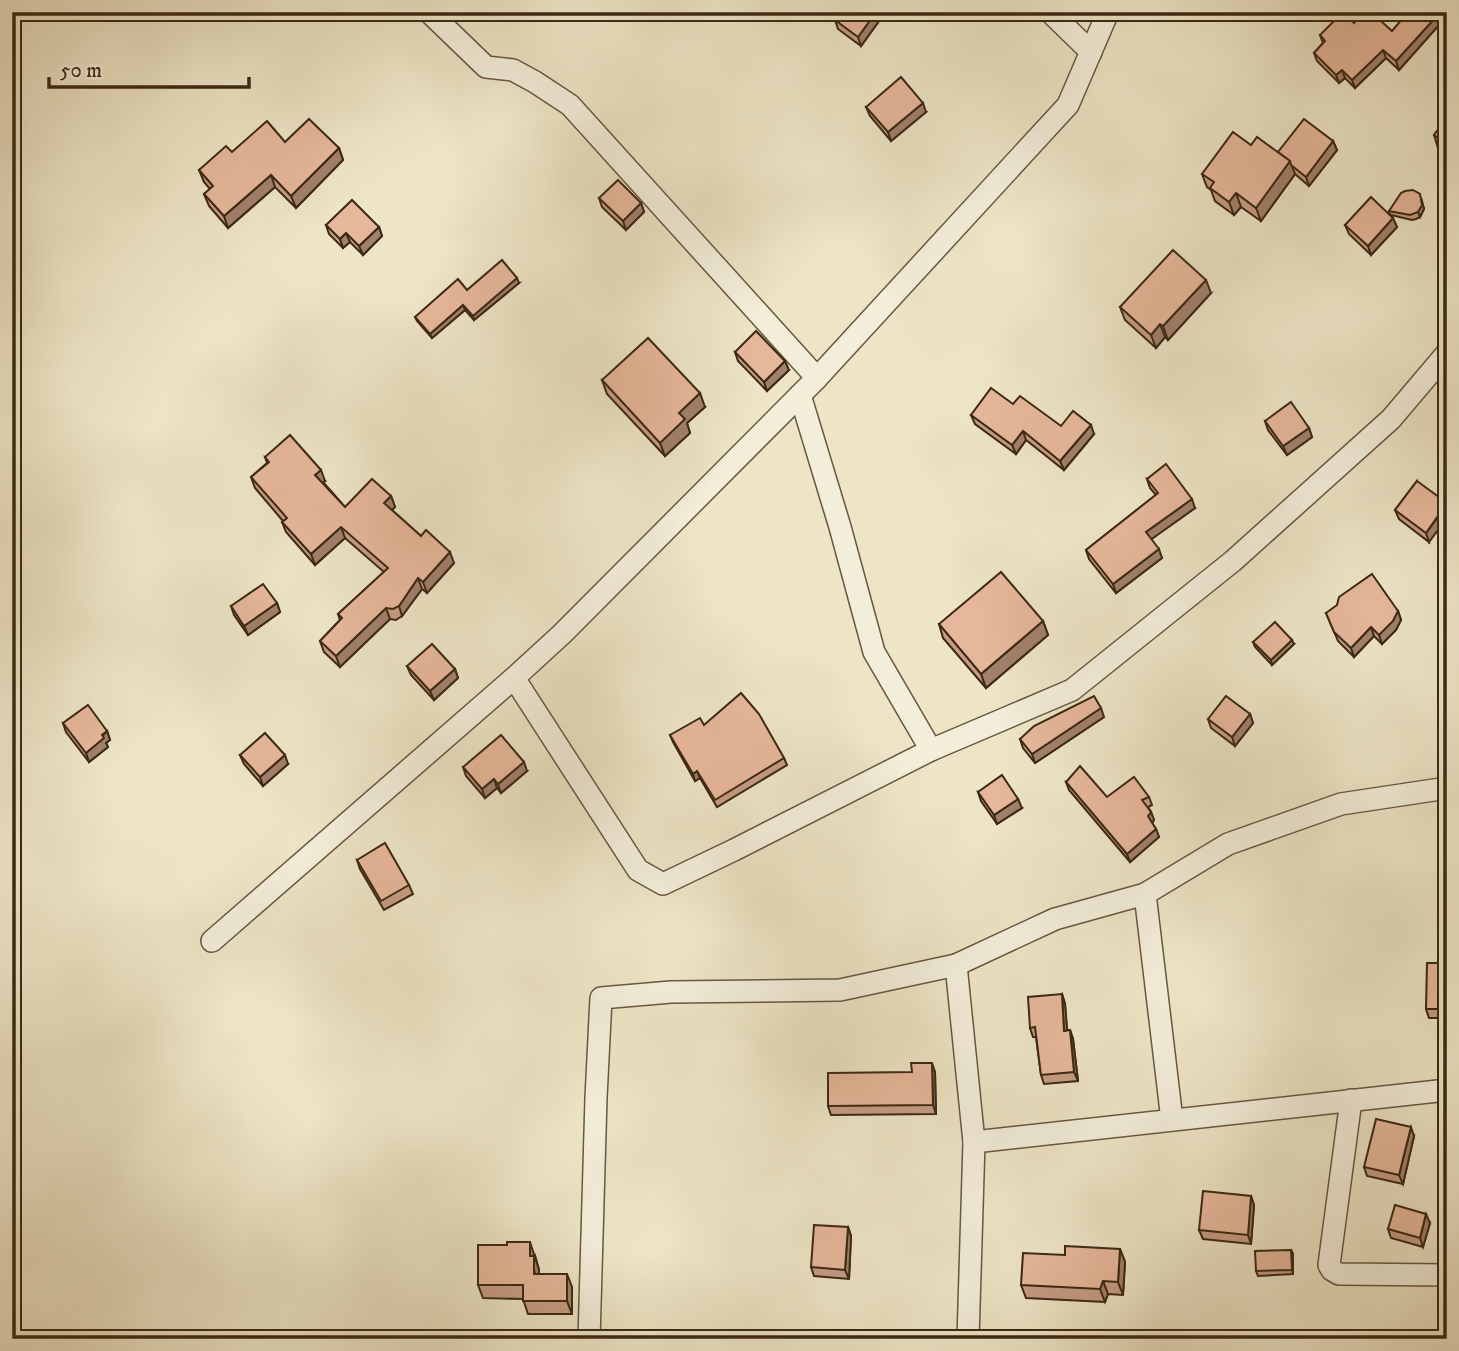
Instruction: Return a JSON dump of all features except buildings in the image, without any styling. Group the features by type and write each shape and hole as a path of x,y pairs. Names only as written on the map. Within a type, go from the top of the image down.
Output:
{"street":[{"path":"429,12 486,67 513,70 570,105 817,378"},
{"path":"1050,12 1091,52"},
{"path":"212,941 562,634 817,378 1068,105 1108,12"},
{"path":"514,678 638,870 663,884 931,750 1072,690 1233,561 1381,428 1447,353"},
{"path":"800,395 874,652 931,750"},
{"path":"589,1339 601,998 671,992 840,990 956,965 1055,919 1145,894 1228,844 1341,804 1447,788"},
{"path":"1145,894 1172,1120"},
{"path":"956,965 974,1142 968,1339"},
{"path":"974,1142 1447,1090"},
{"path":"1351,1100 1329,1265 1339,1274 1447,1275"}]}
